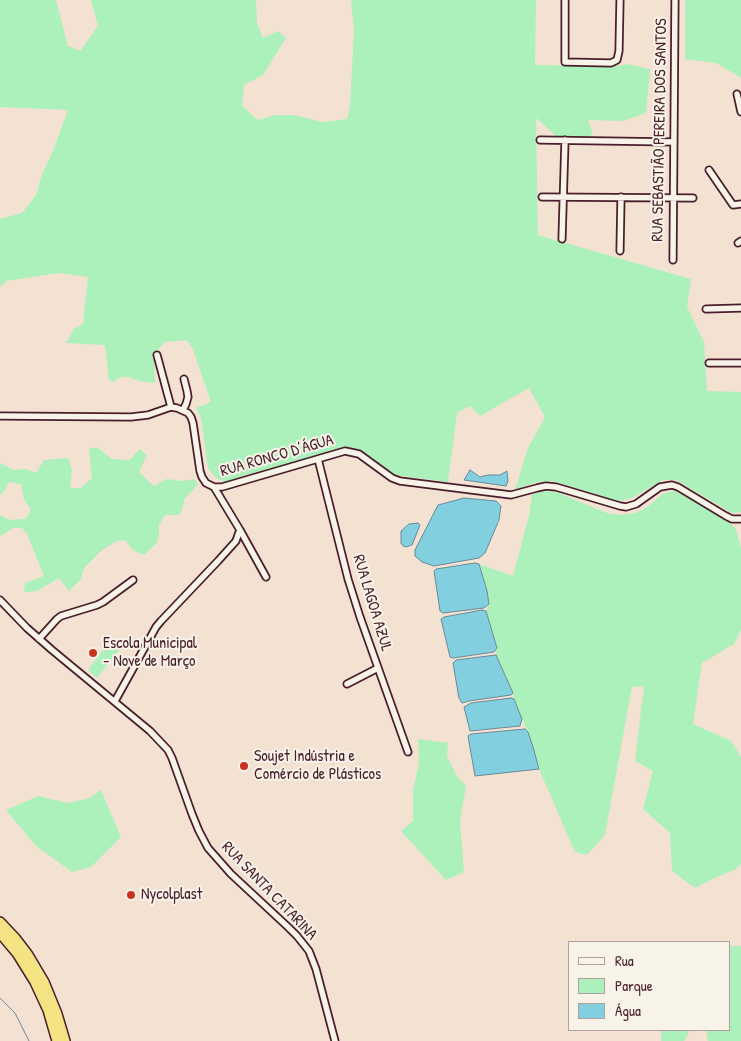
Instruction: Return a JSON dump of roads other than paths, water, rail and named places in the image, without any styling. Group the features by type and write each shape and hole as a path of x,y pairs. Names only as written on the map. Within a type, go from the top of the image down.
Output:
{"highway":[{"path":"0,922 15,938 44,982 57,1014 65,1041"},
{"path":"0,933 17,954 35,982 48,1010 57,1041"}],"street":[{"path":"565,0 565,62 611,63 617,60 619,51 620,0"},
{"name":"RUA SEBASTIÃO PEREIRA DOS SANTOS","path":"673,260 675,0"},
{"path":"736,94 741,112"},
{"path":"540,140 674,142"},
{"path":"562,239 565,140"},
{"path":"709,170 733,205 741,204"},
{"path":"542,196 693,198"},
{"path":"620,251 621,197"},
{"path":"706,309 741,308"},
{"path":"158,355 170,407"},
{"path":"709,363 741,363"},
{"path":"0,416 131,417 148,415 170,407 183,410 188,397 184,379"},
{"name":"RUA RONCO D’ÁGUA","path":"183,410 188,413 193,423 202,477 206,483 214,487 222,487 345,451 359,454 392,478 400,481 511,495 546,486 556,487 626,507 636,504 660,487 672,485 732,519 741,519"},
{"name":"RUA LAGOA AZUL","path":"318,459 348,578 408,752"},
{"path":"214,487 266,577"},
{"path":"114,701 156,627 236,541 240,530"},
{"path":"39,639 61,616 103,602 133,580"},
{"name":"RUA SANTA CATARINA","path":"0,600 39,639 150,731 168,750 196,823 208,848 231,874 297,936 309,952 316,969 335,1041"},
{"path":"347,684 378,668"}],"water":[{"path":"470,470 480,477 500,475 507,471 508,481 506,486 464,480"},
{"path":"464,498 496,501 501,506 499,520 485,553 479,558 434,566 422,562 415,556 415,550 438,505"},
{"path":"418,523 420,525 412,545 403,546 401,543 401,531 409,524"},
{"path":"479,564 489,604 484,608 443,613 440,611 434,571 436,569"},
{"path":"482,610 486,611 497,648 494,652 450,657 441,619"},
{"path":"496,655 513,693 511,695 462,703 459,698 453,663 456,660"},
{"path":"514,699 522,719 520,726 470,731 464,707 471,703"},
{"path":"525,729 528,732 539,769 475,776 468,736 471,734"}],"waterway":[{"path":"0,998 15,1013 29,1041"}],"place":[{"name":"Escola Municipal - Nove de Março","path":"93,653"},
{"name":"Soujet Indústria e Comércio de Plásticos","path":"244,766"},
{"name":"Nycolplast","path":"131,895"}]}
